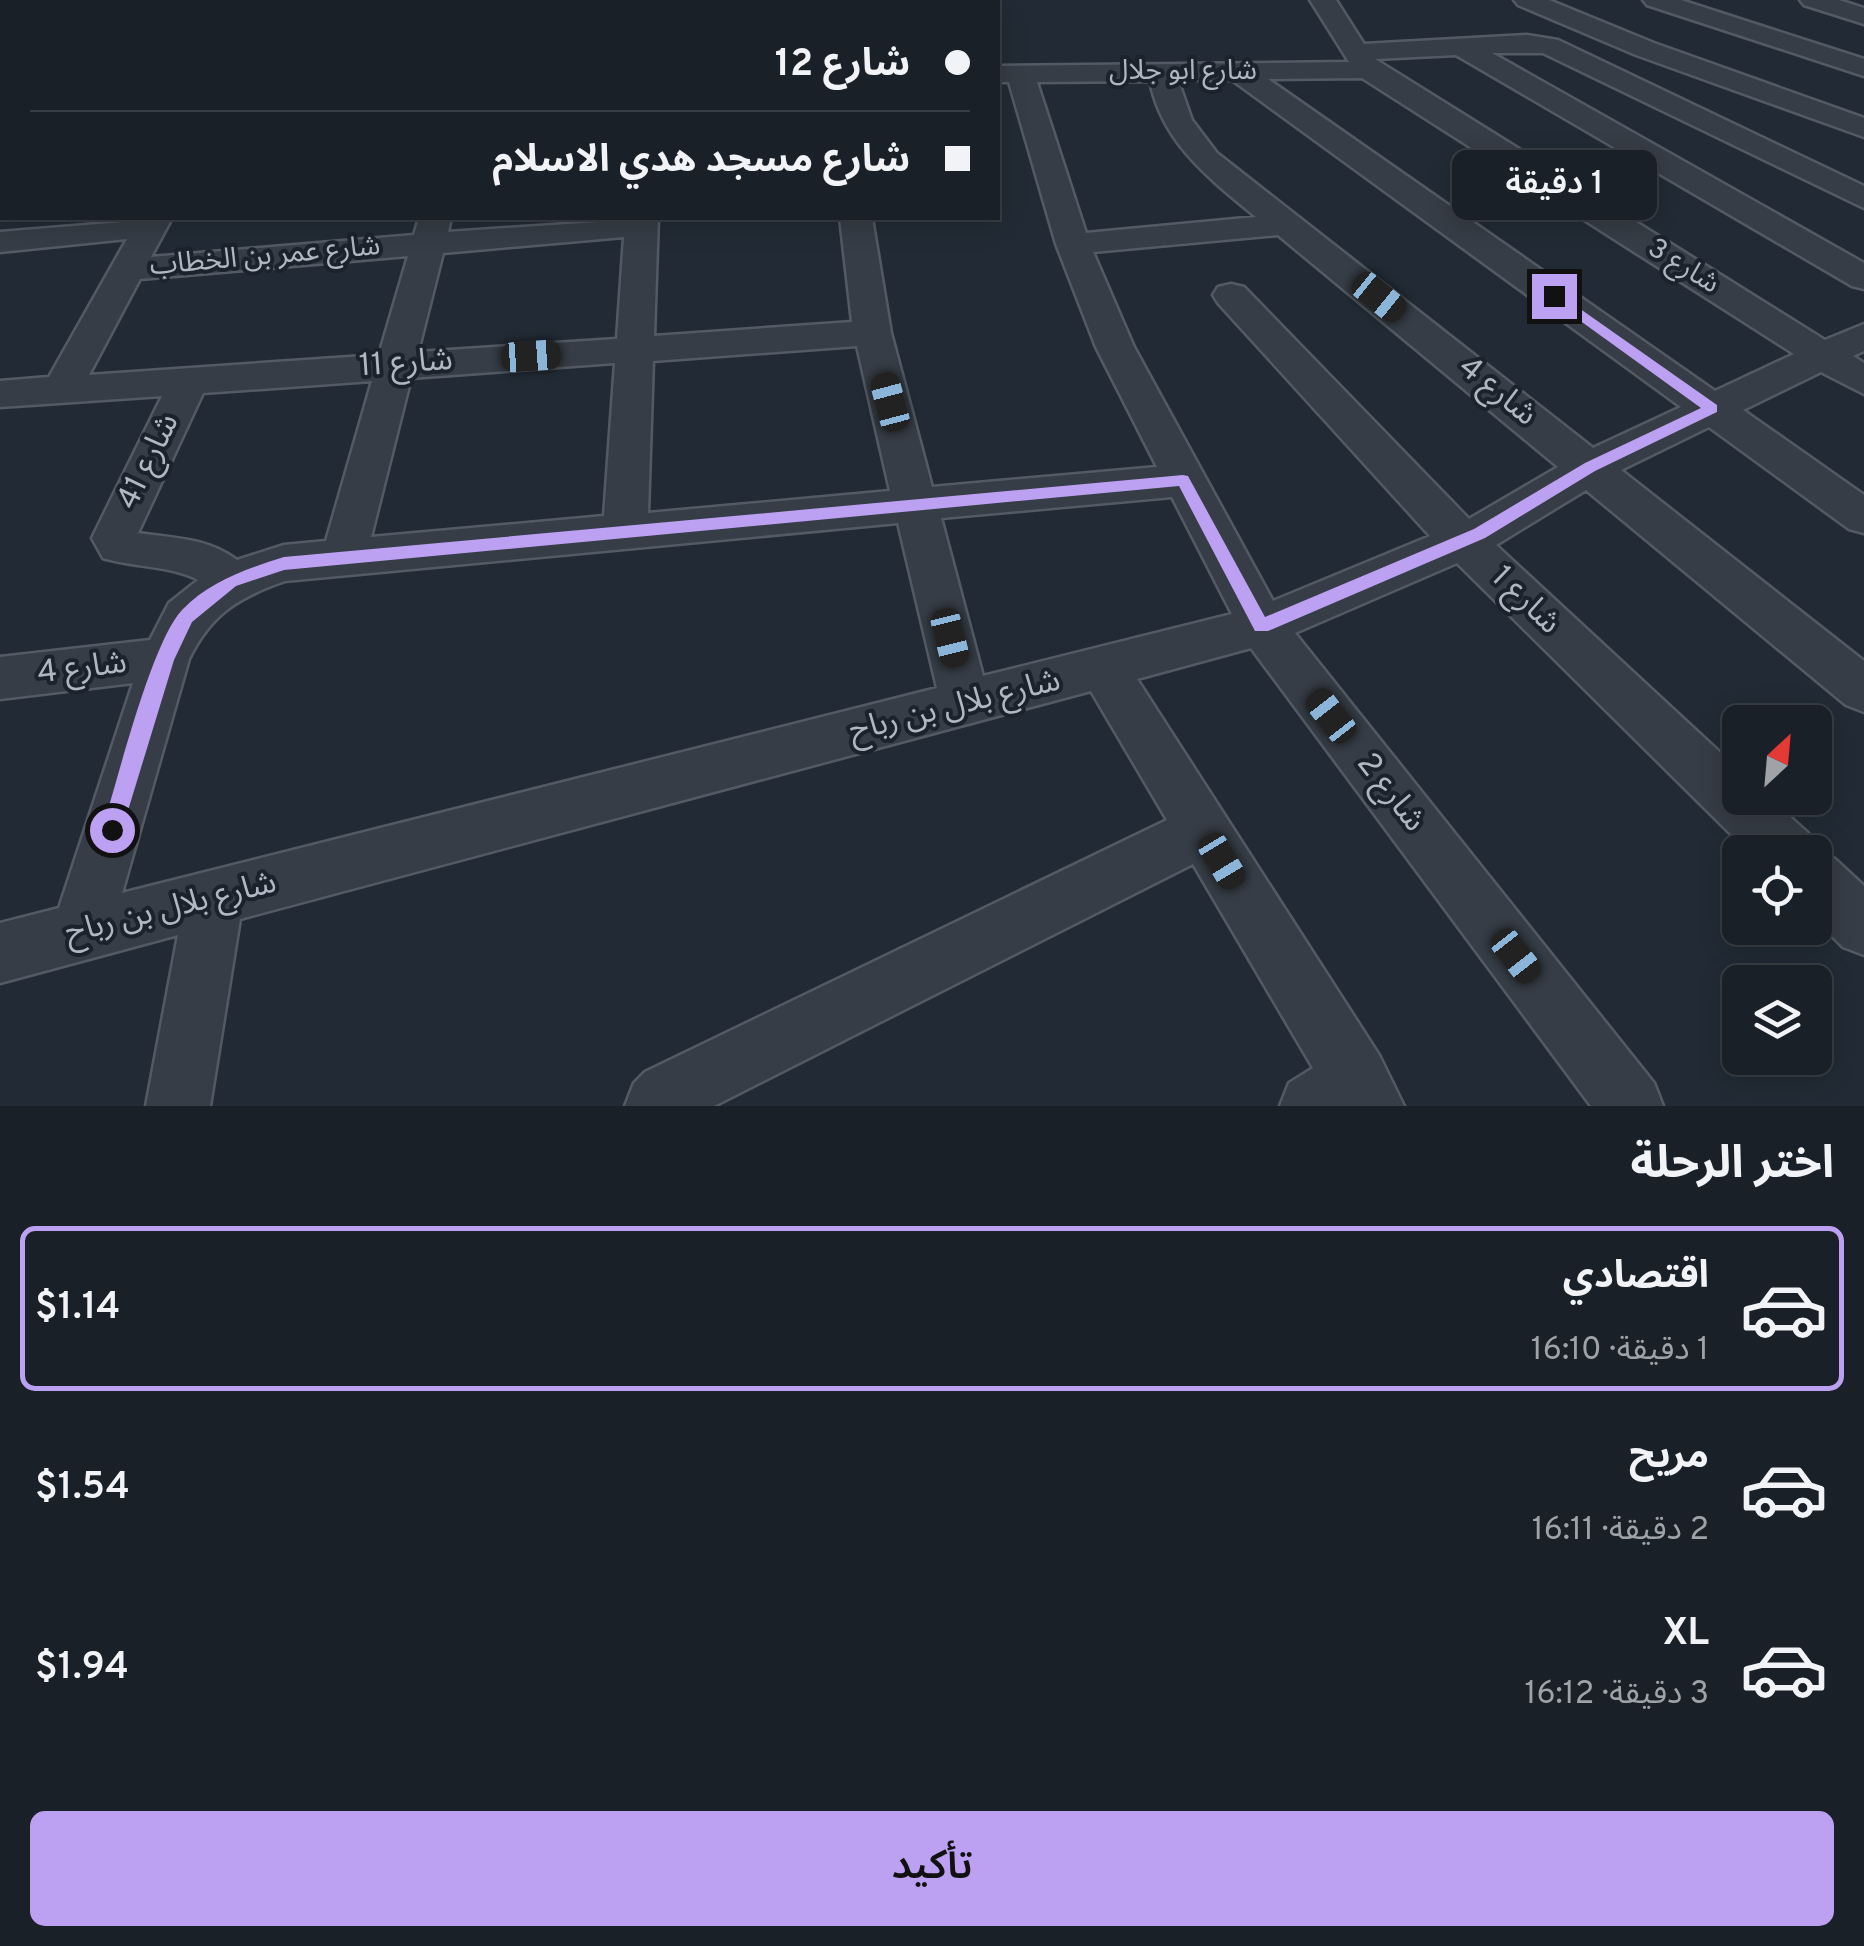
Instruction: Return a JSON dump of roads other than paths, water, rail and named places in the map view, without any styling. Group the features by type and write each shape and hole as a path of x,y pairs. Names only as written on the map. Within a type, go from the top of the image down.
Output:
{"street":[{"name":"شارع 3","path":"1323,0 1362,61 1850,357"},
{"path":"1527,0 1646,50 1864,128"},
{"path":"1656,0 1864,68"},
{"path":"1814,0 1864,16"},
{"path":"1362,61 1462,47 1549,46 1864,198"},
{"path":"1462,47 1864,278"},
{"name":"شارع ابو جلال","path":"1009,74 1239,72 1362,61"},
{"name":"شارع 4","path":"1163,72 1166,100 1180,129 1206,160 1864,690"},
{"path":"1239,72 1864,517"},
{"name":"شارع 2","path":"1009,74 1115,347 1262,626 1632,1106"},
{"path":"856,220 872,333 966,704"},
{"path":"18,233 153,222"},
{"path":"62,388 153,222"},
{"path":"625,532 642,222"},
{"name":"شارع عمر بن الخطاب","path":"127,270 431,230 642,222"},
{"path":"1073,244 1289,224"},
{"path":"344,557 431,230"},
{"name":"شارع 1","path":"1232,295 1319,394 1462,541 1770,835"},
{"name":"شارع 11","path":"0,394 872,333"},
{"name":"شارع بلال بن رباح","path":"0,953 1262,626 1462,541 1590,467 1712,409 1850,357"},
{"name":"شارع 41","path":"190,378 114,538 119,546 131,550 196,557 216,567 230,582"},
{"path":"80,932 165,660 186,617 230,582 284,563 1183,480"},
{"name":"شارع 4","path":"0,678 165,660"},
{"path":"1104,669 1203,830 1347,1097"},
{"path":"657,1106 686,1086 1203,830"},
{"path":"1832,895 1864,926"},
{"path":"178,1106 214,898"}]}
